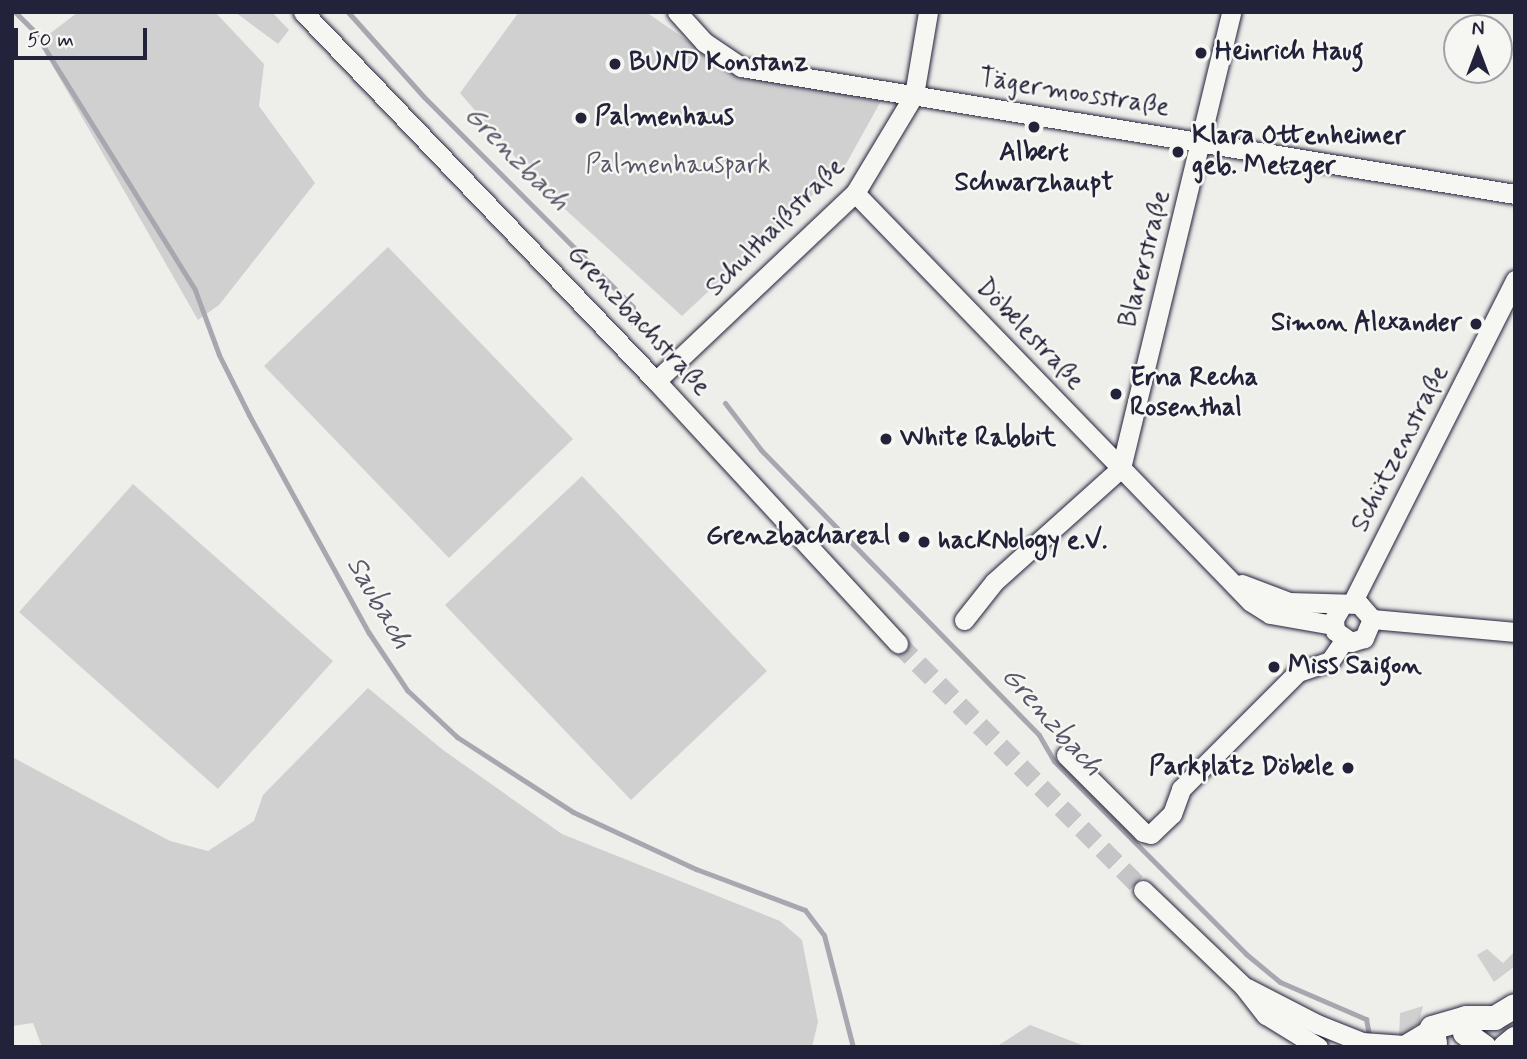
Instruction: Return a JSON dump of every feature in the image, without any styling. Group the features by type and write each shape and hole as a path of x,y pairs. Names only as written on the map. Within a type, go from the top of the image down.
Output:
{"main road":[{"path":"1470,1033 1515,1006"},
{"path":"1432,1039 1491,1031 1515,1017"},
{"path":"1505,1047 1515,1040"}],"street":[{"name":"Grenzbachstraße","path":"303,12 656,381 898,643"},
{"name":"Tägermoosstraße","path":"677,12 704,42 741,67 1515,194"},
{"name":"Schulthaißstraße","path":"656,381 855,193 914,95 928,12"},
{"name":"Blarerstraße","path":"1121,468 1202,142 1231,12"},
{"name":"Döbelestraße","path":"855,193 1251,602 1270,614 1339,633"},
{"name":"Schützenstraße","path":"1347,605 1515,281"},
{"path":"964,620 994,582 1121,468"},
{"name":"Döbelestraße","path":"1225,573 1256,593 1365,608 1372,619"},
{"path":"1066,755 1143,832 1151,834 1172,814 1181,789 1298,672 1329,661 1347,605"},
{"path":"1339,633 1364,638 1372,619 1515,632"},
{"path":"1143,890 1243,986 1266,1015 1318,1047"},
{"path":"1243,986 1317,1024 1362,1042 1404,1045 1432,1039"}],"green space":[{"path":"78,12 215,12 264,64 259,106 315,183 219,305 198,320 39,42"},
{"path":"235,12 272,12 289,30 278,44"},
{"name":"Palmenhauspark","path":"519,12 646,12 731,71 887,90 846,164 682,316 544,190 460,93"},
{"path":"388,247 573,439 449,558 264,366"},
{"path":"582,476 767,671 631,800 445,605"},
{"path":"133,484 333,661 218,789 19,612"},
{"path":"368,688 443,750 562,834 780,921 802,940 818,1022 812,1047 42,1047 33,1023 12,1026 12,757 170,841 208,851 254,821 263,795"},
{"path":"1487,949 1503,963 1515,951 1515,966 1494,982 1477,955"},
{"path":"1423,1006 1419,1023 1399,1039 1400,1013"},
{"path":"1030,1025 1087,1047 996,1047"}],"waterway":[{"name":"Saubach","path":"15,12 34,31 195,290 219,355 249,415 369,633 407,690 457,737 573,812 696,869 805,910 824,935 853,1047"},
{"name":"Grenzbach","path":"348,12 424,97 633,307 633,323 651,330"},
{"name":"Grenzbach","path":"725,403 761,450 1039,735 1054,761 1246,954 1280,982 1366,1019 1369,1035"}],"tunnel":[{"path":"898,643 1143,890"}],"place":[{"name":"Heinrich Haug","path":"1201,53"},
{"name":"BUND Konstanz","path":"615,64"},
{"name":"Palmenhaus","path":"581,118"},
{"name":"Albert Schwarzhaupt","path":"1034,127"},
{"name":"Klara Ottenheimer geb. Metzger","path":"1178,152"},
{"name":"Simon Alexander","path":"1476,324"},
{"name":"Erna Recha Rosenthal","path":"1116,394"},
{"name":"White Rabbit","path":"886,439"},
{"name":"Grenzbachareal","path":"904,537"},
{"name":"hacKNology e.V.","path":"924,542"},
{"name":"Miss Saigon","path":"1274,667"},
{"name":"Parkplatz Döbele","path":"1348,768"}]}
